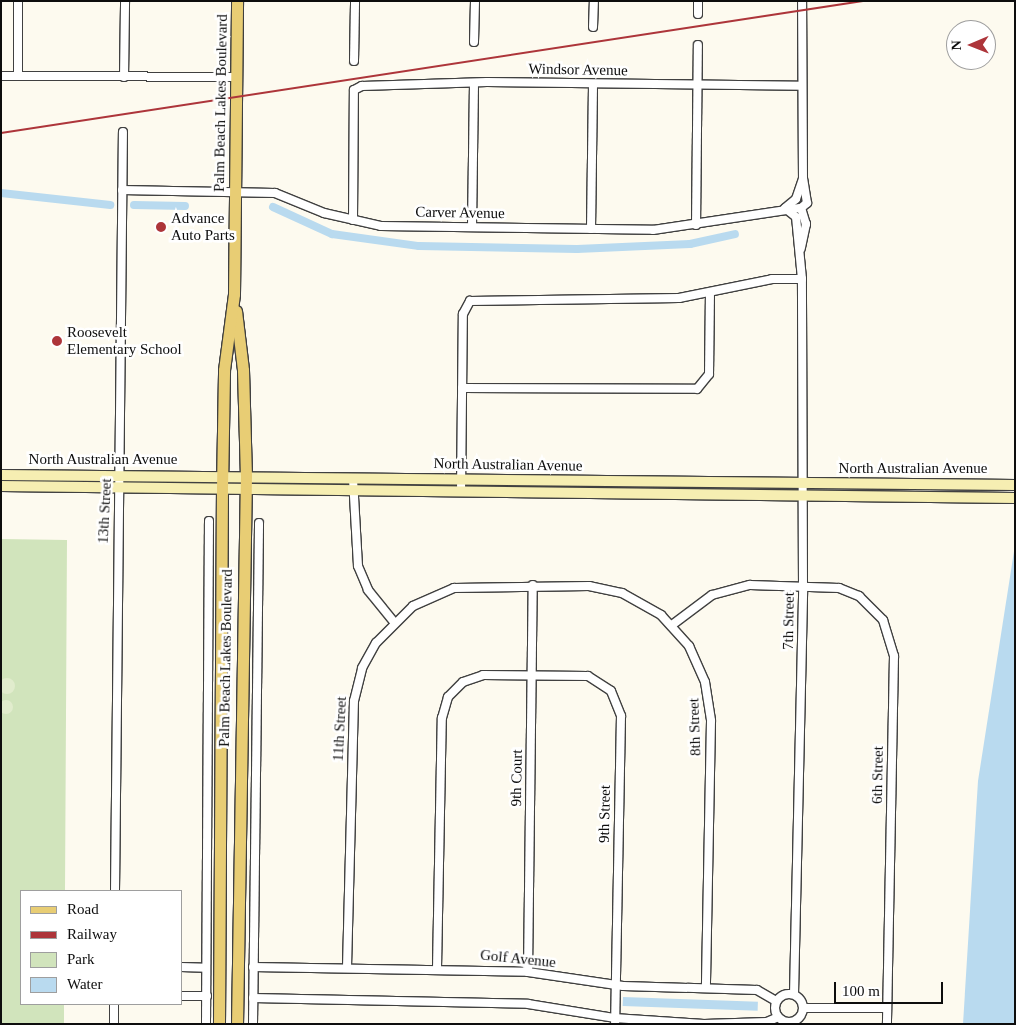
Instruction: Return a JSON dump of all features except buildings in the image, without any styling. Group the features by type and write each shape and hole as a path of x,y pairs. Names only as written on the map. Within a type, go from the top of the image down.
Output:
{"main road":[{"name":"Palm Beach Lakes Boulevard","path":"219,1024 222,476 224,370 234,294 237,1"},
{"name":"Palm Beach Lakes Boulevard","path":"234,294 244,370 246,476 240,682 237,1024"},
{"name":"North Australian Avenue","path":"1,474 1015,485"},
{"name":"North Australian Avenue","path":"1,486 1015,498"},
{"path":"222,735 240,735"}],"street":[{"path":"18,1 18,76"},
{"path":"124,78 125,1"},
{"path":"354,60 355,1"},
{"path":"474,42 475,1"},
{"path":"593,27 594,1"},
{"path":"698,1 698,14"},
{"name":"7th Street","path":"801,248 806,224 801,208 807,203 803,179 802,1"},
{"path":"696,225 698,45"},
{"path":"1,76 237,77"},
{"path":"472,227 474,84"},
{"path":"591,229 593,84"},
{"name":"Windsor Avenue","path":"353,220 354,90 362,86 593,84 802,86"},
{"name":"13th Street","path":"114,890 116,487 120,474 123,132"},
{"name":"7th Street","path":"794,994 803,585 801,495 802,279 801,248 796,217 785,208 796,199 803,179"},
{"name":"Carver Avenue","path":"122,190 284,194 353,220 381,226 591,229 696,225 785,208 801,208"},
{"path":"461,492 463,314 470,301 653,300 710,295 772,279 802,279"},
{"path":"462,388 697,389 709,374 710,295"},
{"path":"353,479 358,566 368,590 394,622"},
{"path":"206,1024 209,521"},
{"path":"253,1024 253,880 259,523"},
{"path":"209,584 221,583"},
{"name":"11th Street","path":"347,967 354,701 370,652 394,622 428,598 454,588 533,585"},
{"name":"8th Street","path":"533,585 589,586 622,593 672,625 697,661 710,704 706,988"},
{"name":"9th Court","path":"528,972 533,585"},
{"name":"6th Street","path":"672,625 696,604 724,590 803,585 839,588 859,596 883,620 891,640 888,1024"},
{"name":"9th Street","path":"437,968 444,707 454,689 472,677 532,674 593,678 611,691 620,710 614,1021"},
{"path":"240,682 256,682"},
{"path":"207,879 221,879"},
{"path":"238,880 253,880"},
{"path":"182,967 206,968"},
{"name":"Golf Avenue","path":"253,968 437,968 528,972 616,986 757,990 776,1001"},
{"path":"778,1017 776,1001 794,994 803,1008"},
{"path":"182,996 207,996"},
{"path":"253,998 528,1004 614,1021 704,1024 767,1022 778,1017 794,1022 803,1008"},
{"path":"114,1005 114,1024"},
{"path":"803,1008 887,1008"}],"green space":[{"path":"1,539 67,540 65,890 20,890 20,1005 64,1005 64,1024 1,1024"},
{"path":"7,678 15,686 7,694 -1,686"},
{"path":"3,700 9,700 13,707 9,714 3,714 -1,710 -1,704"}],"water":[{"path":"1015,545 1015,1024 963,1024 978,781"},
{"path":"623,997 758,1002 758,1011 623,1006"}],"waterway":[{"path":"1,193 110,205"},
{"path":"134,205 185,206"},
{"path":"273,207 332,234 419,246 577,249 690,244 735,234"}],"railway":[{"path":"1,133 863,1"}],"place":[{"name":"Advance Auto Parts","path":"161,227"},
{"name":"Roosevelt Elementary School","path":"57,341"}]}
